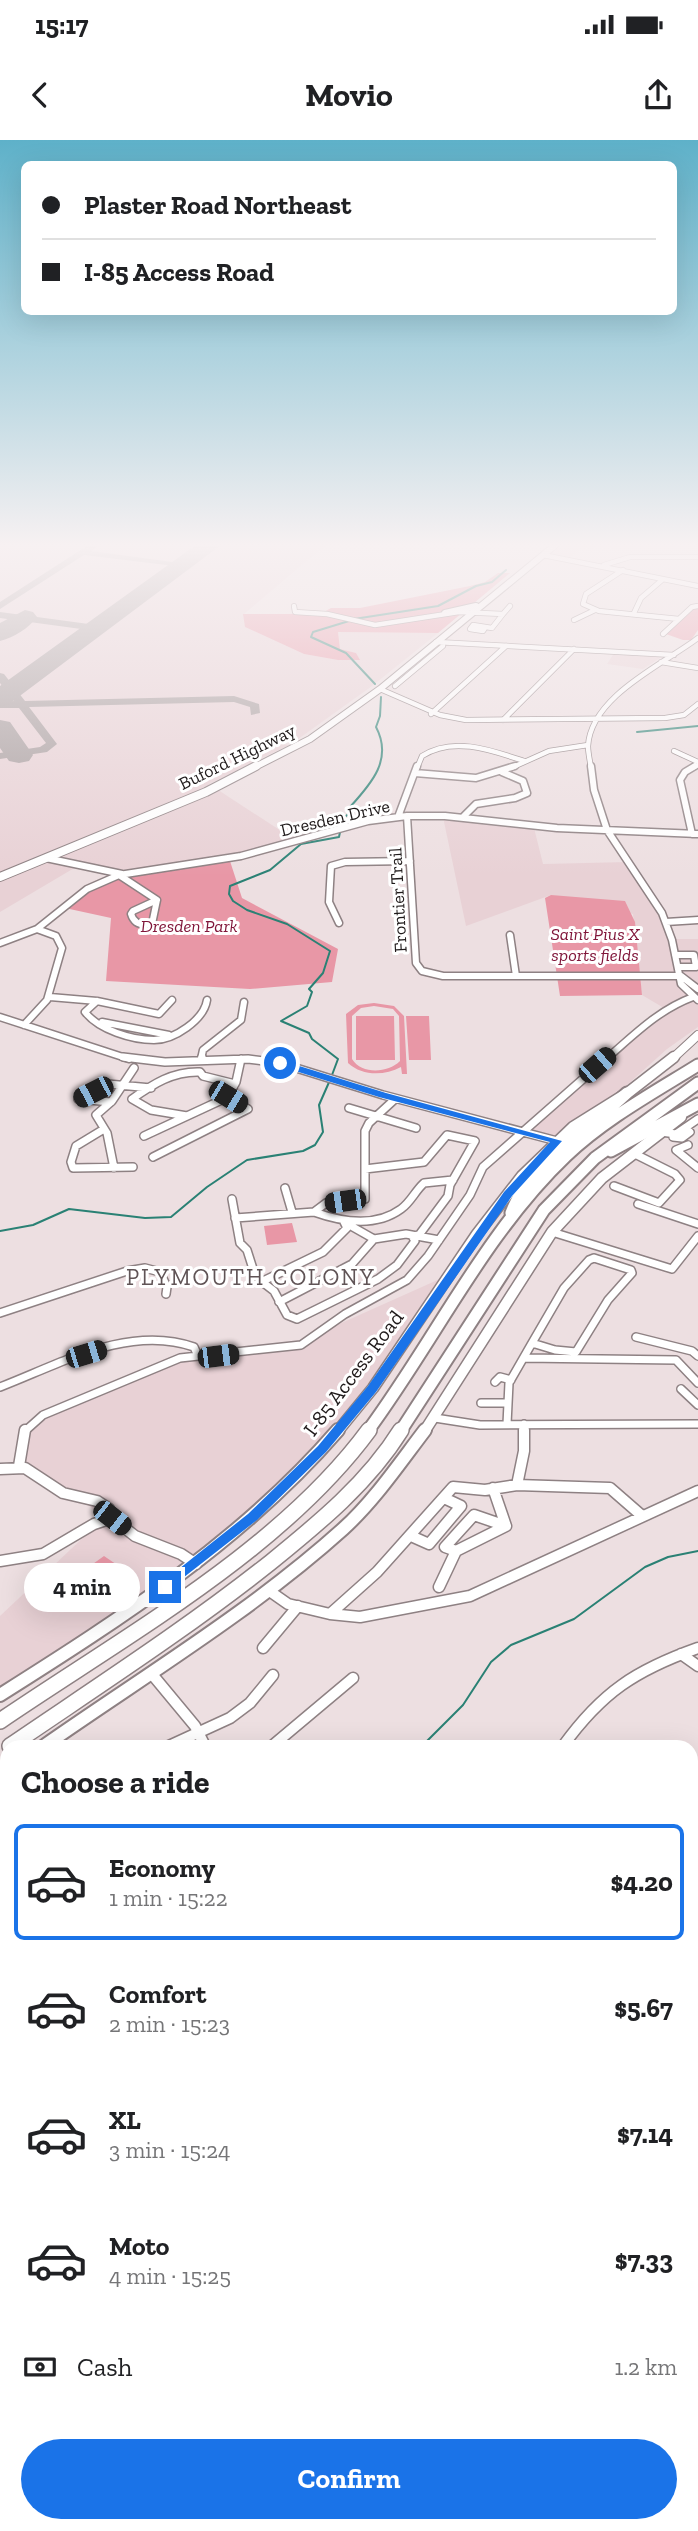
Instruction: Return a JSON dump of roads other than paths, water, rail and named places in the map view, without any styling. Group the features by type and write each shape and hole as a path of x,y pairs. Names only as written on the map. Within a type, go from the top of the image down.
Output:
{"highway":[{"path":"0,1721 215,1576 264,1540 300,1507 364,1438 509,1220 553,1168 590,1137 698,1065"},
{"path":"18,1740 228,1596 281,1557 327,1516 392,1444 530,1229 565,1187 595,1158 698,1083"},
{"path":"509,1220 514,1201 550,1157 627,1093"},
{"path":"595,1158 698,1104"}],"main road":[{"name":"Buford Highway","path":"0,877 206,792 275,759 310,739 424,654"},
{"name":"I-85 Access Road","path":"0,1695 121,1619 196,1564 268,1503 348,1419 522,1176 557,1141 592,1113 627,1093 676,1056 698,1035"},
{"path":"53,1740 268,1590 344,1528 373,1497 435,1418 552,1231 581,1198 633,1153 698,1104"}],"street":[{"path":"395,686 431,654"},
{"path":"432,713 498,654"},
{"path":"503,720 568,654"},
{"path":"650,654 674,655"},
{"path":"674,655 643,672 606,707 588,745 594,790 607,830 649,890 666,922 681,975 681,984 696,999"},
{"path":"416,659 425,661"},
{"path":"661,662 698,668"},
{"path":"380,689 451,719 675,717 689,713 698,705"},
{"path":"415,773 464,777 502,772 555,747 588,745"},
{"path":"398,817 399,809 425,753 446,747 492,750 524,761"},
{"path":"674,751 698,763 685,772 680,780 695,834"},
{"path":"463,817 476,804 515,798 527,793 523,780 502,772"},
{"name":"Dresden Drive","path":"0,943 37,929 87,888 121,875 224,859 352,824 407,816 463,817 548,828 695,834"},
{"name":"Frontier Trail","path":"407,816 418,969 428,974 443,976 681,975"},
{"path":"46,858 121,875 152,894 157,900 154,922 144,925 134,921 131,914 157,900"},
{"path":"339,923 329,902 331,866 345,862 410,861"},
{"path":"666,922 698,920"},
{"path":"24,1025 40,1012 50,997 61,943 56,936 37,929"},
{"path":"510,935 516,976"},
{"path":"675,954 694,955 697,968 679,967"},
{"path":"681,975 698,989"},
{"path":"50,997 97,1001 159,1014 172,1000"},
{"path":"19,1466 25,1429 39,1418 169,1361 273,1346 301,1345 345,1314 407,1280 470,1195 483,1167 521,1130 655,1016 672,1005 696,999"},
{"path":"97,1001 85,1012 93,1021 169,1035 203,1017 207,1010 207,1000"},
{"path":"201,1060 203,1050 238,1024 244,1002"},
{"path":"0,1017 133,1060 241,1059 280,1063 395,1098 557,1141"},
{"path":"144,1136 228,1097 235,1084 241,1059"},
{"path":"114,1168 104,1129 96,1115 111,1102 134,1068"},
{"path":"187,1116 151,1110 132,1101 159,1080 181,1071 200,1072 203,1076 235,1084"},
{"path":"111,1102 78,1099 108,1084 151,1088"},
{"path":"153,1157 248,1109 228,1097"},
{"path":"314,1212 326,1203 365,1199 365,1131 395,1098"},
{"path":"349,1108 416,1128"},
{"path":"658,1135 673,1137 698,1119"},
{"path":"104,1129 76,1146 71,1161 75,1170 133,1167"},
{"path":"658,1135 672,1136 687,1129"},
{"path":"232,1199 240,1243 247,1248 256,1276 275,1292 281,1310 288,1317 297,1319 345,1296 397,1265 415,1241 412,1236 419,1235 448,1196 453,1180 475,1141 447,1135 424,1162 365,1169"},
{"path":"675,1174 695,1165 676,1150 688,1145"},
{"path":"614,1186 659,1203 680,1180 675,1174 633,1153"},
{"path":"344,1222 390,1214 402,1208 420,1184 441,1179 453,1180"},
{"path":"285,1188 292,1212"},
{"path":"638,1204 698,1224"},
{"path":"235,1218 314,1212 344,1222 374,1238 397,1234 419,1235 439,1240"},
{"path":"261,1282 323,1252 346,1228 344,1222"},
{"path":"552,1231 672,1269 698,1236"},
{"path":"279,1302 352,1264 374,1238"},
{"path":"507,1424 506,1403 511,1380 532,1343 564,1289 589,1260 604,1260 631,1270 632,1273 608,1300 576,1352 555,1350 532,1343"},
{"path":"0,1313 127,1271 145,1268 160,1272 167,1287 166,1294"},
{"path":"636,1337 692,1351 698,1356"},
{"path":"0,1387 86,1354 129,1342 173,1339 194,1348 198,1356"},
{"path":"524,1358 676,1360 698,1383"},
{"path":"495,1382 500,1377 511,1380"},
{"path":"681,1389 698,1405"},
{"path":"481,1403 506,1403"},
{"path":"435,1418 480,1425 698,1424"},
{"path":"517,1485 524,1451 524,1424"},
{"path":"0,1469 19,1466 41,1477 62,1493 101,1503 112,1518 135,1536 181,1554 196,1564"},
{"path":"330,1614 377,1572 453,1487 493,1488 517,1485 610,1488 641,1515"},
{"path":"493,1488 506,1526"},
{"path":"268,1590 288,1604 330,1614 360,1617 470,1596 698,1491"},
{"path":"411,1536 429,1544 461,1506 444,1499"},
{"path":"456,1551 445,1547 474,1514 506,1526"},
{"path":"0,1561 48,1553 92,1523 112,1518"},
{"path":"439,1587 456,1551 506,1526"},
{"path":"263,1648 298,1606"},
{"path":"568,1740 597,1701 618,1683 643,1669 698,1648"},
{"path":"681,1654 698,1667"},
{"path":"151,1673 178,1702 203,1740"},
{"path":"182,1740 230,1718 250,1703 273,1675"},
{"path":"279,1740 353,1678"}],"waterway":[{"path":"347,654 375,684"},
{"path":"332,827 351,812 350,807 378,770 382,750 376,727 380,716 381,697"},
{"path":"637,732 698,726"},
{"path":"332,1075 338,1059 312,1039 309,1033 281,1021 307,1006 312,992 309,989 323,973 330,951 287,924 247,910 233,901 229,894 230,886 270,870 301,844 339,837 340,832"},
{"path":"0,1231 33,1225 69,1209 145,1218 171,1217 207,1187 247,1160 303,1151 315,1145 323,1132 319,1105 330,1080"},
{"path":"428,1740 463,1705 491,1662 511,1645 574,1619 645,1567 668,1557 698,1551"}],"district":[{"name":"PLYMOUTH COLONY","path":"251,1277"}],"park label":[{"name":"Dresden Park","path":"189,926"},
{"name":"Saint Pius X sports fields","path":"595,944"}]}
